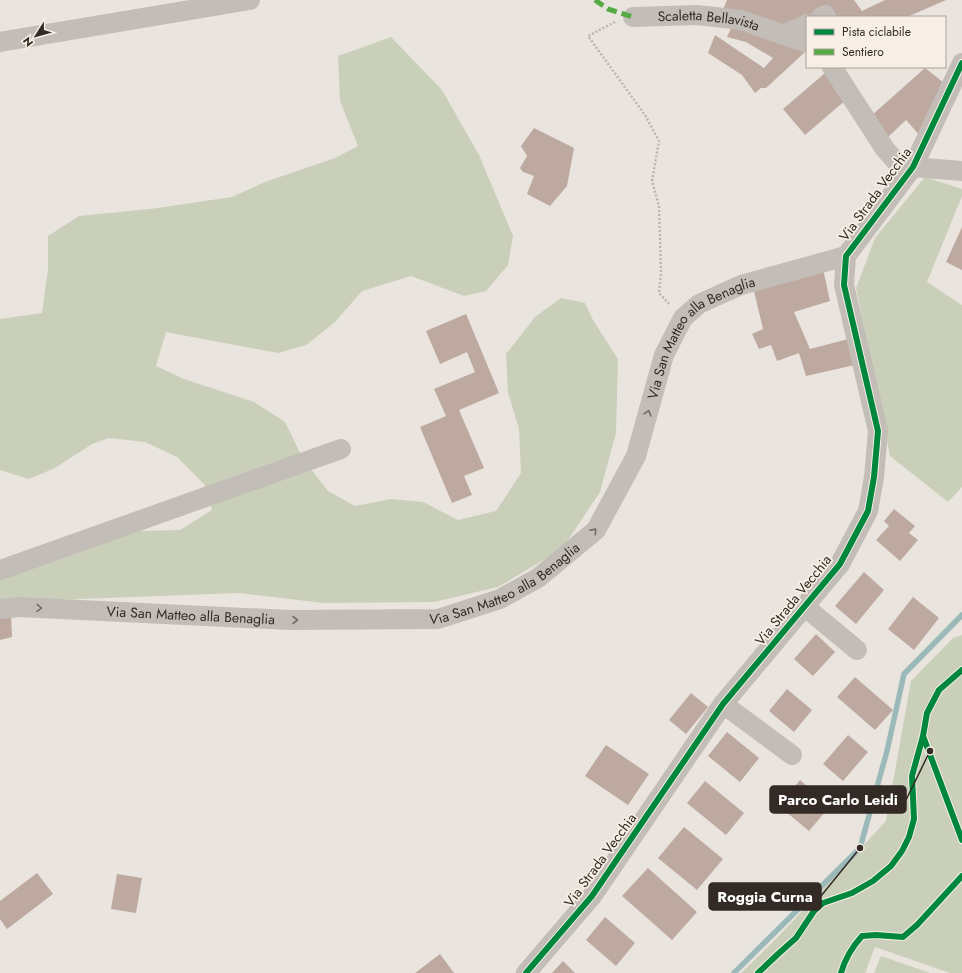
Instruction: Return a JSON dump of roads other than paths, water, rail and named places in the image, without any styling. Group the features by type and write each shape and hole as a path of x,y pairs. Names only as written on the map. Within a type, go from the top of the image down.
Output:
{"street":[{"path":"0,42 250,0"},
{"name":"Scaletta Bellavista","path":"633,17 697,15 741,20 806,43"},
{"path":"783,35 806,24"},
{"name":"Via Strada Vecchia","path":"526,973 592,896 723,704 840,564 868,511 874,477 878,431 844,285 846,256 910,171 962,63"},
{"path":"833,68 885,150 910,171 962,171"},
{"name":"Via San Matteo alla Benaglia","path":"0,609 26,607 289,620 438,619 500,599 538,578 596,530 636,456 664,355 683,318 699,304 741,285 846,256"},
{"path":"0,570 341,449"},
{"name":"Via Strada Vecchia","path":"804,606 857,650"},
{"path":"723,704 792,754"}],"waterway":[{"path":"734,973 860,848 887,751 904,674 962,615"}],"place":[{"name":"Parco Carlo Leidi","path":"930,751"},
{"name":"Roggia Curna","path":"860,848"}]}
